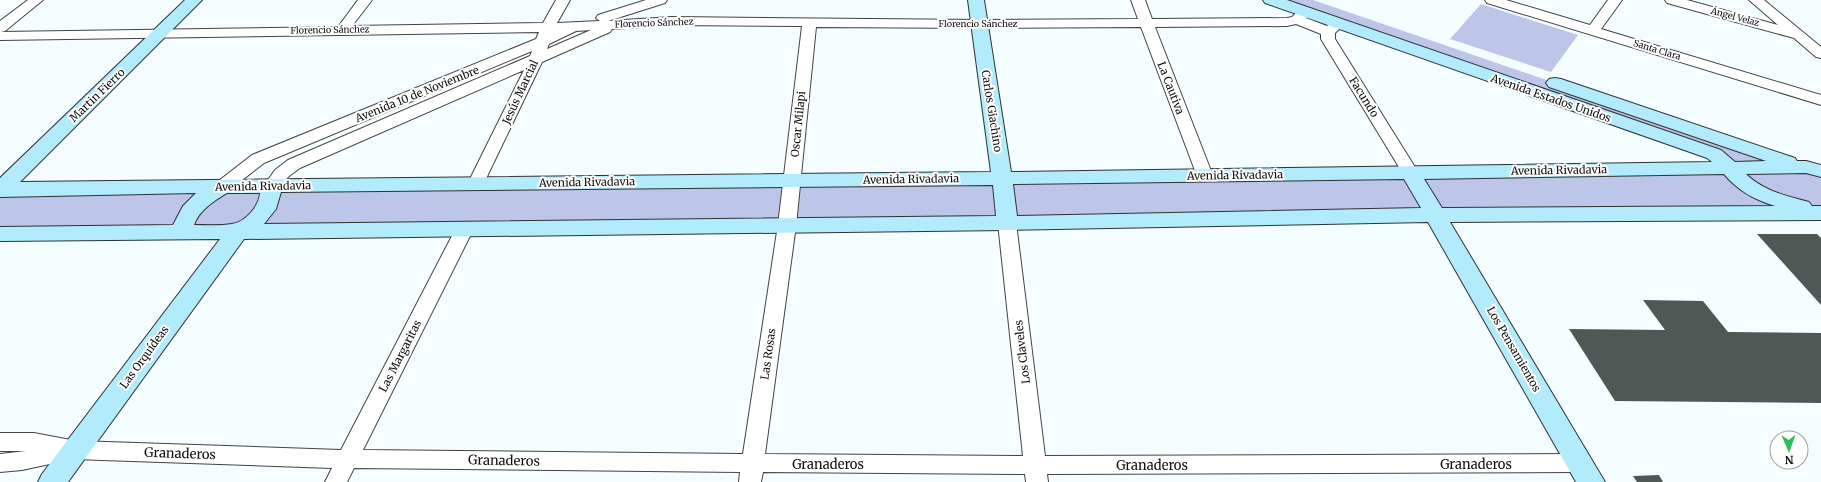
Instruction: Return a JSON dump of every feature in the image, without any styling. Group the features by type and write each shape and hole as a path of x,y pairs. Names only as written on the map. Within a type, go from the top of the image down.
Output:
{"main road":[{"name":"Martin Fierro","path":"0,189 194,0"},
{"name":"Carlos Giachino","path":"976,0 1002,177 1007,223"},
{"name":"Avenida Estados Unidos","path":"1271,0 1307,8 1339,23 1714,154 1723,159 1740,180 1753,189 1771,198 1821,213"},
{"name":"Avenida Estados Unidos","path":"1339,23 1750,150 1816,168"},
{"name":"Avenida Rivadavia","path":"0,189 1816,168"},
{"name":"Los Pensamientos","path":"1410,172 1586,473"},
{"path":"186,232 182,224 189,210 203,198 222,187"},
{"path":"237,232 253,223 266,210 272,197 271,187"},
{"path":"0,234 1007,223 1436,215 1821,213"},
{"name":"Las Orquídeas","path":"52,482 237,232"}],"street":[{"path":"0,28 36,0"},
{"path":"342,30 365,0"},
{"name":"Jesús Marcial","path":"476,183 533,65 548,27 563,0"},
{"name":"Avenida 10 de Noviembre","path":"222,187 258,159 541,42 573,27 615,19 660,0"},
{"name":"La Cautiva","path":"1138,0 1205,176"},
{"name":"Santa Clara","path":"1492,0 1821,100"},
{"path":"1593,31 1615,0"},
{"name":"Ángel Velaz","path":"1672,0 1797,35"},
{"path":"1756,0 1821,54"},
{"path":"1307,8 1314,24 1339,23"},
{"name":"Florencio Sánchez","path":"615,19 733,21 809,26 1287,22 1307,8"},
{"name":"Avenida 10 de Noviembre","path":"271,187 281,174 294,164 533,65 604,30 615,19"},
{"name":"Facundo","path":"1339,23 1328,39 1410,172"},
{"path":"533,65 615,36 637,32 809,26"},
{"name":"Oscar Milapi","path":"787,225 809,26"},
{"name":"Florencio Sánchez","path":"0,36 573,27"},
{"name":"Los Claveles","path":"1007,223 1036,474"},
{"name":"Las Rosas","path":"751,472 787,225"},
{"name":"Las Margaritas","path":"336,482 464,230"},
{"name":"Granaderos","path":"0,442 34,442 76,450 751,472 1036,474 1586,473"},
{"name":"Granaderos","path":"0,463 22,461 76,450"}],"shaded area":[{"path":"1271,0 1313,0 1766,155 1821,171 1821,213 0,234 0,189 1731,168 1723,159"},
{"path":"1481,4 1578,35 1551,72 1450,39"}],"building":[{"path":"1757,234 1817,234 1821,238 1821,305"},
{"path":"1643,300 1703,301 1728,332 1821,333 1821,403 1615,401 1569,329 1665,330"},
{"path":"1659,475 1663,482 1637,482 1633,476"}]}
